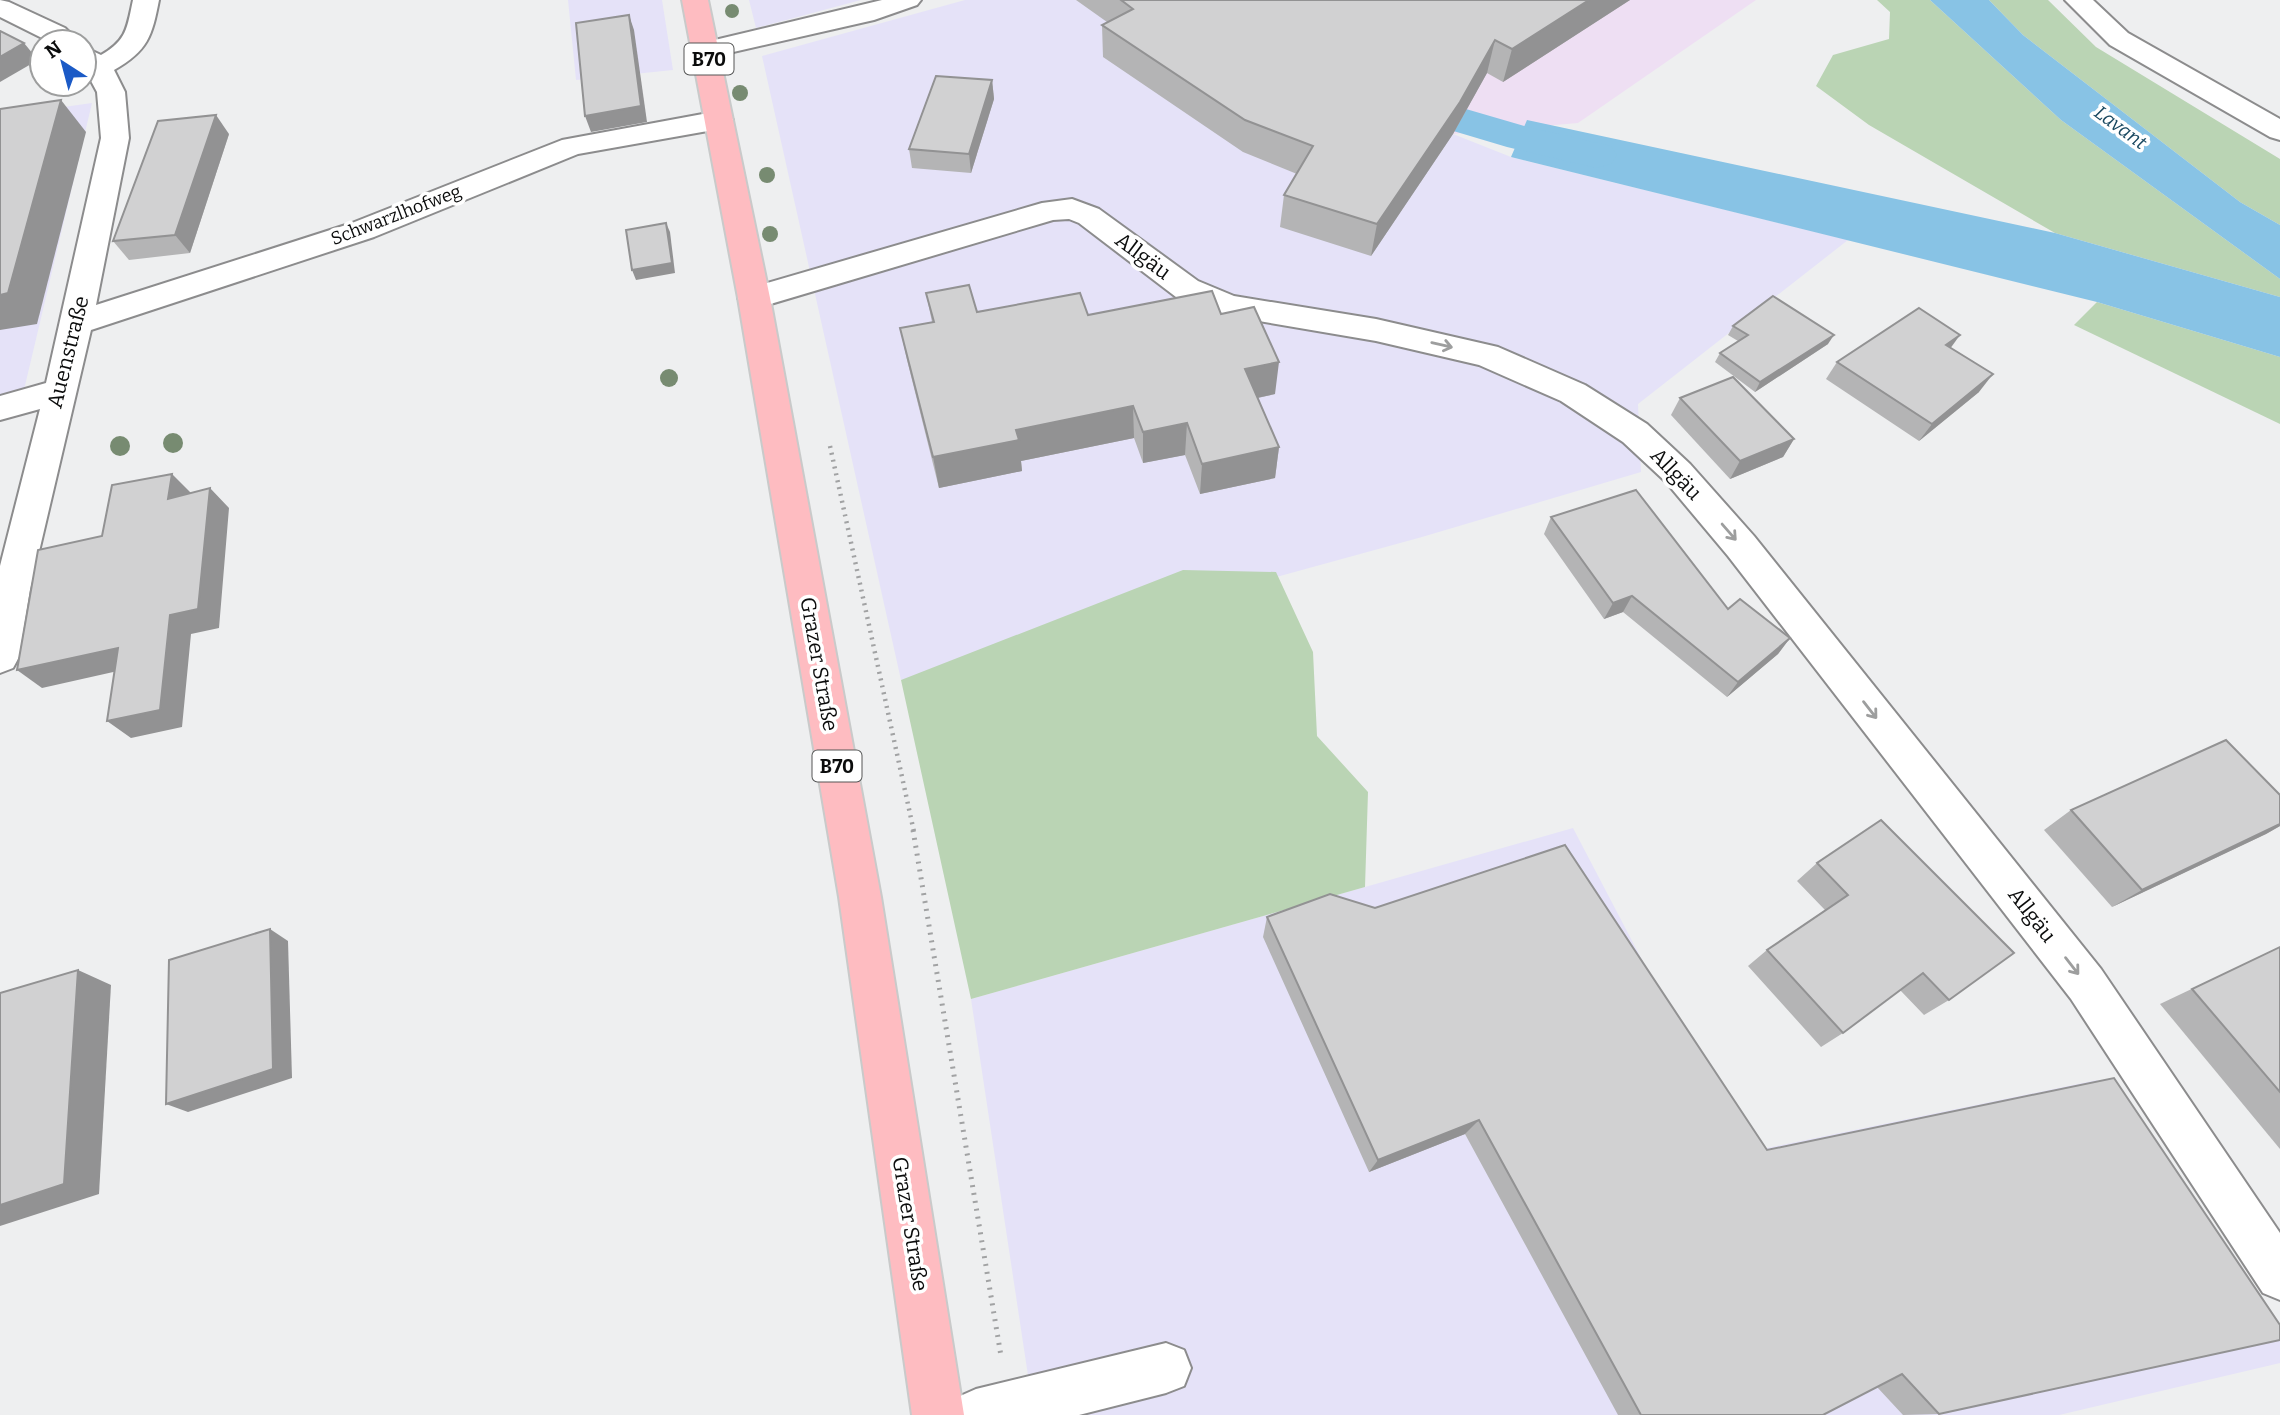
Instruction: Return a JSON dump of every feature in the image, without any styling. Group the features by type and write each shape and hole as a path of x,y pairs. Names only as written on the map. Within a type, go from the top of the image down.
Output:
{"main road":[{"name":"Grazer Straße","path":"695,0 754,298 860,897 939,1415"}],"street":[{"path":"98,60 125,53 138,40 146,0"},
{"path":"707,50 864,14 908,0"},
{"path":"2078,0 2119,38 2280,131"},
{"path":"0,8 43,28"},
{"name":"Auenstraße","path":"0,657 12,590 76,323 116,138 111,92 98,71"},
{"name":"Schwarzlhofweg","path":"76,323 363,230 572,146 719,120"},
{"name":"Allgäu","path":"754,298 1052,210 1072,209 1089,216 1187,289 1229,306 1376,330 1487,355 1573,393 1635,433 1678,473 1741,546 2086,984 2280,1276"},
{"path":"0,408 59,391"},
{"path":"993,1411 1166,1368"}],"path":[{"path":"827,434 915,839 993,1411"}],"shaded area":[{"path":"568,0 662,0 673,70 576,80"},
{"path":"749,0 861,0 756,28"},
{"path":"965,0 1156,0 1453,134 1511,157 1848,240 1638,404 1641,472 1422,537 901,680 762,56"},
{"path":"1156,0 1756,0 1578,123 1453,134"},
{"path":"92,103 23,394 0,400 0,116"},
{"path":"1573,828 1743,1153 2097,1080 2280,1341 2280,1363 2059,1415 1034,1415 971,999"}],"green space":[{"path":"1877,0 1930,0 2061,120 2280,279 2280,297 2055,233 1869,125 1816,86 1833,55 1889,39 1890,12"},
{"path":"1989,0 2048,0 2096,47 2280,159 2280,225 2240,202 2023,35"},
{"path":"2097,302 2280,357 2280,424 2074,325"},
{"path":"1183,570 1276,572 1313,652 1317,736 1368,792 1365,887 971,999 901,680"}],"water":[{"name":"Lavant","path":"1930,0 1989,0 2023,35 2240,202 2280,225 2280,279 2061,120"},
{"path":"1527,120 2055,233 2280,297 2280,357 2097,302 1511,157"}],"building":[{"path":"1121,0 1589,0 1512,49 1495,40 1460,102 1377,224 1284,195 1313,146 1245,120 1102,25 1133,9"},
{"path":"629,15 641,106 585,116 576,23"},
{"path":"0,31 24,43 0,57"},
{"path":"936,76 992,80 969,154 909,149"},
{"path":"61,100 8,293 0,295 0,109"},
{"path":"216,115 175,235 113,241 158,121"},
{"path":"666,223 672,263 632,270 626,230"},
{"path":"969,285 977,312 1080,293 1088,315 1212,291 1221,314 1254,307 1279,362 1245,369 1279,447 1202,464 1187,423 1143,432 1133,406 1016,430 1019,440 933,457 900,328 934,322 926,293"},
{"path":"1773,296 1834,335 1760,382 1720,353 1748,335 1733,326"},
{"path":"1919,308 1960,335 1946,345 1993,374 1932,424 1837,362"},
{"path":"1733,377 1794,439 1740,461 1680,398"},
{"path":"172,474 168,499 210,488 198,609 170,615 160,710 107,721 118,648 17,670 38,550 102,536 112,485"},
{"path":"1636,490 1728,609 1740,599 1790,638 1738,682 1632,596 1613,603 1551,517"},
{"path":"2226,740 2280,795 2280,824 2142,890 2071,810"},
{"path":"1881,820 2014,953 1949,1000 1923,973 1843,1033 1767,950 1848,895 1817,863"},
{"path":"1565,845 1767,1150 2114,1078 2280,1325 2280,1340 1939,1414 1902,1374 1823,1415 1641,1415 1479,1120 1378,1160 1267,917 1330,894 1375,908"},
{"path":"270,929 273,1069 166,1104 169,960"},
{"path":"2280,947 2280,1092 2192,989"},
{"path":"78,970 64,1184 0,1205 0,993"}],"waterway":[{"path":"1387,98 1521,138 1596,155"}]}
